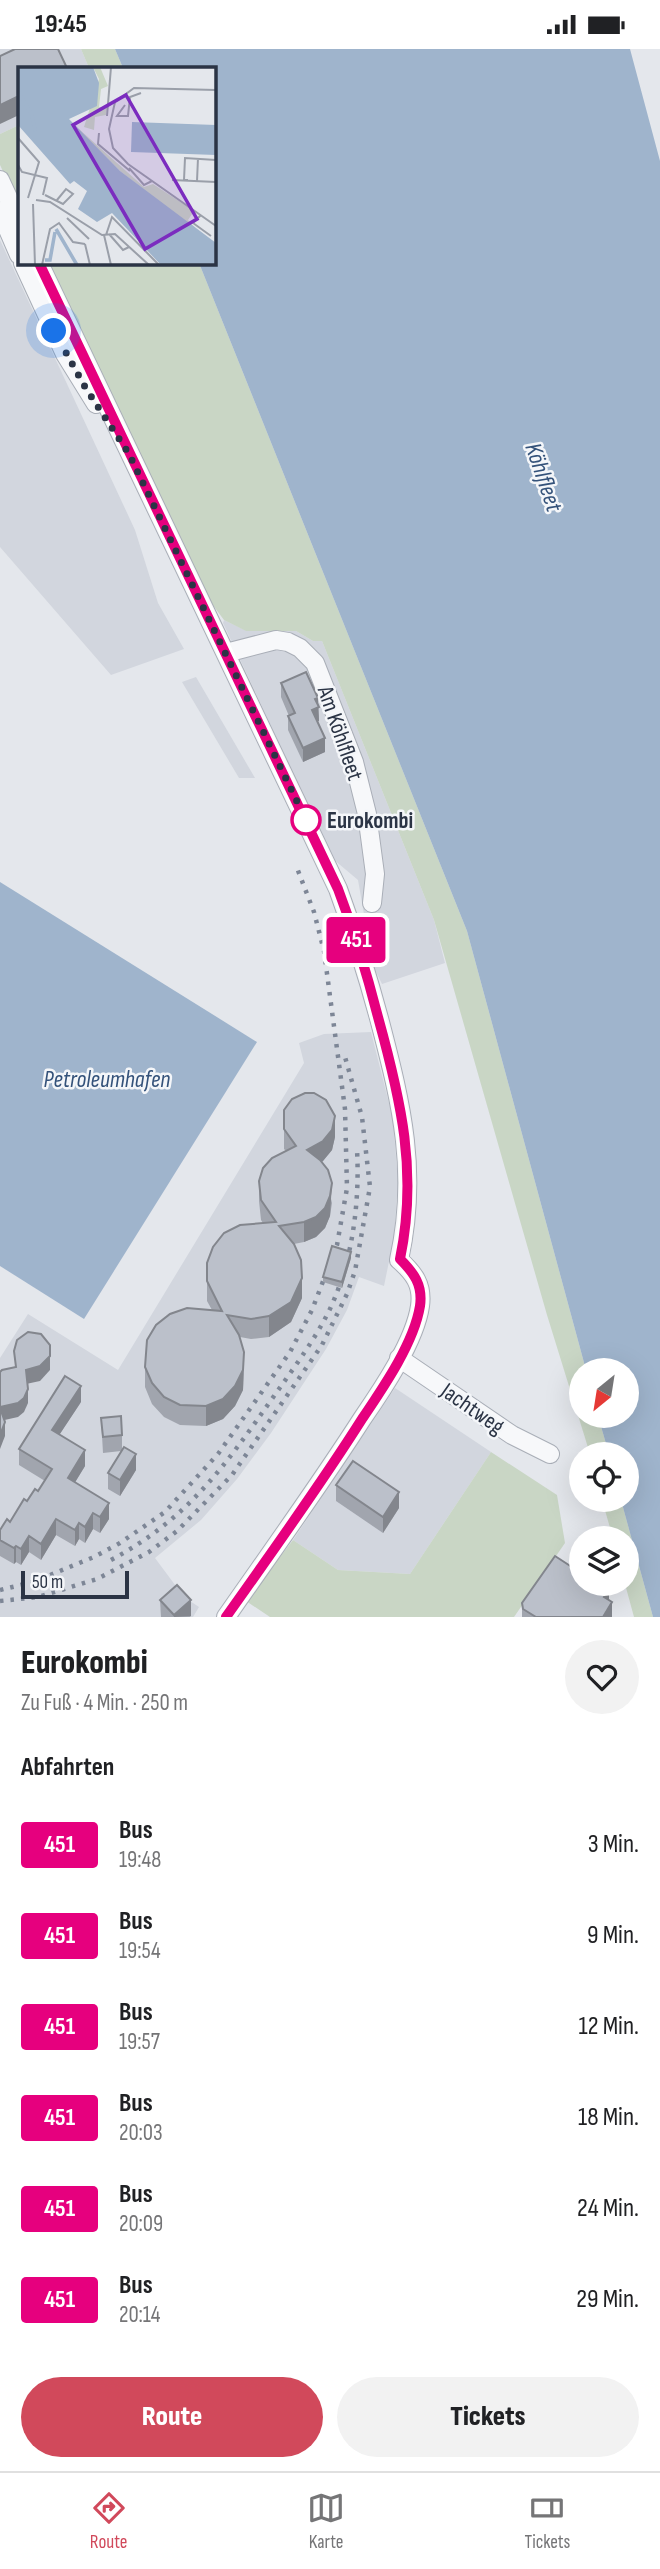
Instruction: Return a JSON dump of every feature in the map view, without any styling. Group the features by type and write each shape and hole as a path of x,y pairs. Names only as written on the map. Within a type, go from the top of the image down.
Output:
{"street":[{"path":"0,180 18,219"},
{"path":"0,211 18,253"},
{"path":"23,264 65,354 129,454"},
{"path":"39,264 338,889 368,978 405,1124 408,1214 400,1259 417,1279 420,1290 417,1316 399,1358 380,1392 226,1617"},
{"name":"Am Köhlfleet","path":"226,653 276,640 300,647 315,663 354,762 367,814 375,874 372,902"},
{"name":"Jachtweg","path":"399,1358 512,1435 550,1454"}],"shaded area":[{"path":"0,49 81,49 89,67 18,67 18,125 0,134"},
{"path":"0,240 135,530 158,603 184,649 111,675 0,547"},
{"path":"224,620 247,631 296,631 313,641 322,641 434,920 445,963 382,984 373,966 358,880 333,859 223,623"},
{"path":"196,677 255,778 239,778 182,682"},
{"path":"371,1032 393,1119 398,1182 394,1237 384,1286 359,1277 347,1310 326,1349 271,1433 237,1479 201,1520 155,1558 184,1597 199,1607 193,1617 0,1617 0,1358 28,1314 118,1370 304,1063 299,1043 324,1034"},
{"path":"395,1388 491,1452 410,1574 338,1570 293,1540"}],"green space":[{"path":"81,49 115,49 123,67 89,67"},
{"path":"18,125 18,203 0,165 0,134"},
{"path":"46,264 199,264 467,931 583,1358 569,1358 569,1386 434,920 322,641 313,641 296,631 246,631 224,620 200,588"},
{"path":"582,1428 601,1428 606,1442 586,1442"},
{"path":"491,1452 557,1495 565,1543 514,1617 270,1617 246,1601 293,1540 338,1570 410,1574"},
{"path":"605,1512 624,1512 628,1526 610,1526"},
{"path":"639,1566 653,1617 634,1617 628,1596 639,1596"}],"water":[{"name":"Köhlfleet","path":"115,49 630,49 660,161 660,1617 653,1617 639,1566 639,1526 628,1526 624,1512 639,1512 639,1442 606,1442 601,1428 639,1428 639,1358 583,1358 467,931 199,264 215,264 215,67 123,67"},
{"name":"Petroleumhafen","path":"0,882 257,1042 84,1319 0,1266"}],"building":[{"path":"15,49 58,49 67,67 18,67 18,96 0,105 0,56"},
{"path":"306,672 318,698 315,699 319,707 312,710 325,738 303,748 288,716 295,713 281,683"},
{"path":"305,1093 314,1093 326,1100 335,1116 332,1130 323,1141 307,1150 328,1170 332,1183 325,1208 316,1217 304,1222 279,1226 294,1244 301,1260 302,1278 291,1302 269,1316 251,1319 227,1315 239,1335 244,1352 243,1370 235,1386 223,1399 206,1406 180,1405 164,1397 152,1383 145,1367 147,1340 156,1325 170,1314 187,1308 222,1311 207,1281 207,1263 213,1247 224,1233 240,1225 276,1222 261,1200 259,1181 263,1168 272,1158 296,1146 284,1129 284,1110 292,1099"},
{"path":"332,1246 351,1252 342,1282 323,1277"},
{"path":"28,1332 41,1334 50,1345 50,1356 40,1366 26,1370 28,1389 24,1398 18,1403 0,1407 0,1372 16,1367 14,1351 17,1340"},
{"path":"65,1376 81,1386 52,1430 85,1450 68,1478 109,1503 100,1517 93,1513 85,1527 79,1523 75,1530 56,1519 41,1544 29,1536 21,1549 16,1546 14,1548 0,1540 0,1530 7,1519 10,1522 24,1499 27,1501 35,1489 38,1491 52,1469 19,1449"},
{"path":"0,1408 5,1422 0,1435"},
{"path":"121,1416 122,1435 103,1437 101,1418"},
{"path":"124,1447 136,1454 120,1480 108,1473"},
{"path":"353,1461 399,1492 383,1517 336,1485"},
{"path":"555,1556 569,1565 569,1596 605,1596 612,1602 603,1617 536,1617 523,1609 522,1603"},
{"path":"177,1585 191,1600 174,1615 160,1600"}],"railway":[{"path":"0,1590 33,1582 94,1557 165,1512 218,1454 290,1352 312,1310 337,1245 347,1188 345,1109 324,951 314,912 297,868"},
{"path":"0,1601 38,1597 97,1579 149,1552 177,1531 232,1475 322,1345 355,1271 370,1187 362,1117 345,1057"},
{"path":"111,1560 162,1527 203,1489 238,1446 317,1333 337,1293 349,1253 356,1212 357,1150"}],"bus line":[{"name":"451","path":"39,264 338,889 368,978 405,1124 408,1214 400,1259 417,1279 420,1290 420,1305 412,1330 380,1392 226,1617"}],"place":[{"name":"Eurokombi","path":"306,820"}],"route":[{"path":"54,331 85,387 129,454 306,820"}]}
